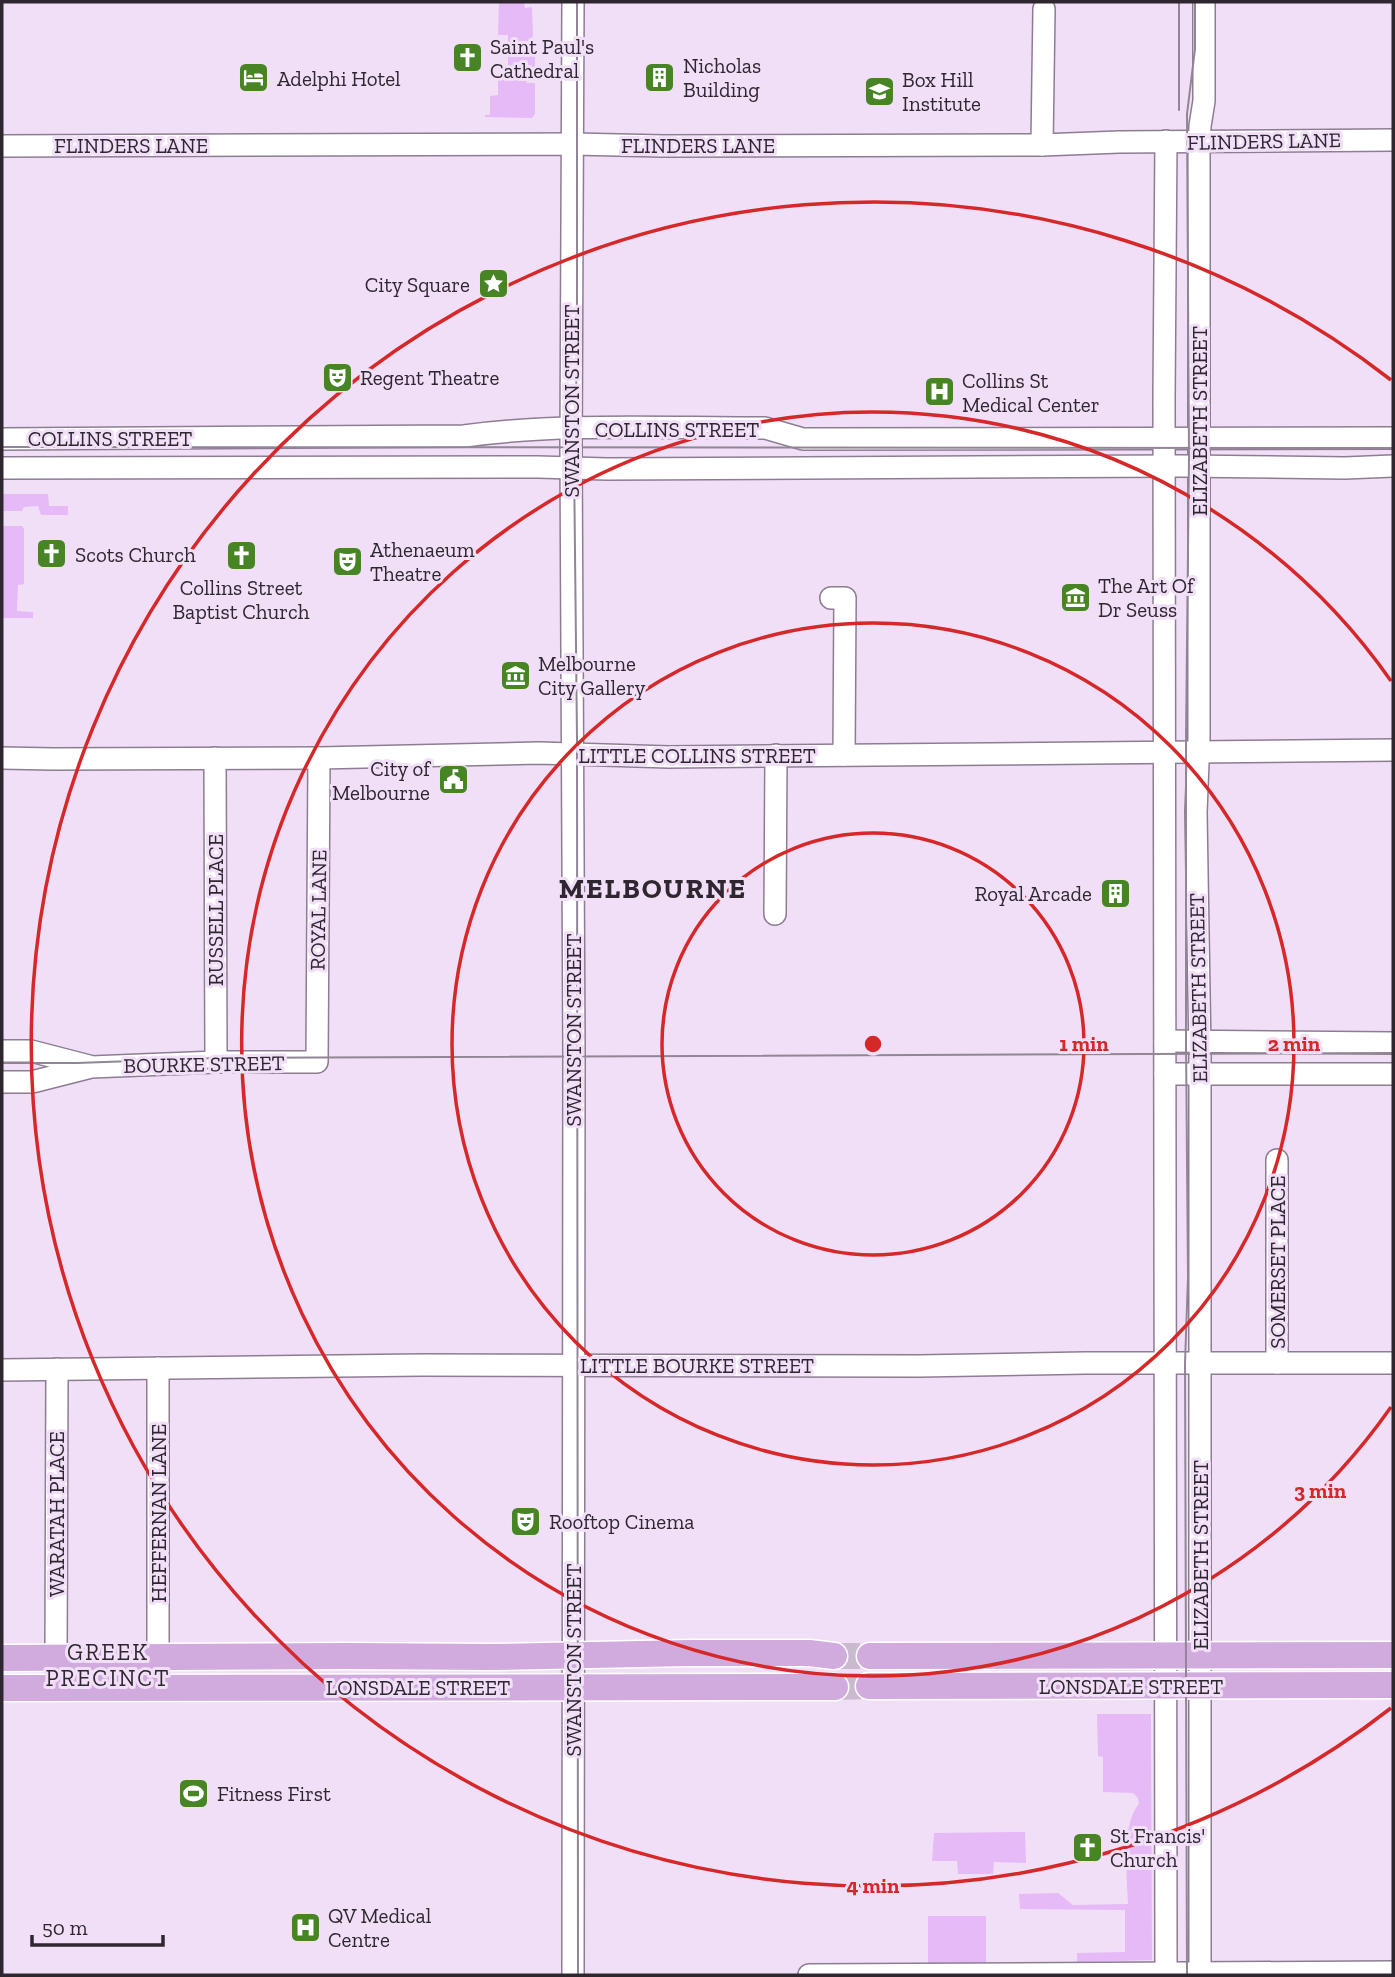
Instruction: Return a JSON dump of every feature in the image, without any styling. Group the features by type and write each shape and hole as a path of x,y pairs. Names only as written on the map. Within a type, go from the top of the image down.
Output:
{"main road":[{"name":"LONSDALE STREET","path":"2,1658 809,1653 834,1657"},
{"name":"LONSDALE STREET","path":"870,1656 1393,1655"},
{"path":"347,1656 348,1686"},
{"path":"270,1687 271,1657"},
{"path":"492,1657 492,1688"},
{"name":"LONSDALE STREET","path":"869,1686 1393,1685"},
{"name":"LONSDALE STREET","path":"2,1688 835,1687"}],"street":[{"name":"SWANSTON STREET","path":"573,2 573,1975"},
{"name":"ELIZABETH STREET","path":"1200,1974 1200,1074 1196,812 1199,141 1204,101 1204,2"},
{"path":"1042,145 1044,9"},
{"name":"FLINDERS LANE","path":"2,146 1042,145 1393,140"},
{"name":"ELIZABETH STREET","path":"1166,142 1166,1974"},
{"name":"COLLINS STREET","path":"2,439 464,436 504,431 571,429 765,428 803,439 1393,438"},
{"name":"COLLINS STREET","path":"2,468 1393,466"},
{"path":"831,598 845,598 844,755"},
{"name":"LITTLE COLLINS STREET","path":"2,758 319,758 539,753 669,757 1393,750"},
{"path":"775,914 776,755"},
{"name":"RUSSELL PLACE","path":"215,758 216,1062"},
{"name":"ROYAL LANE","path":"317,1062 319,758"},
{"path":"1165,1041 1393,1043"},
{"name":"BOURKE STREET","path":"2,1051 32,1051 91,1067"},
{"name":"BOURKE STREET","path":"2,1082 32,1082 91,1067 216,1062 317,1062"},
{"path":"1165,1074 1393,1073"},
{"name":"SOMERSET PLACE","path":"1277,1160 1277,1363"},
{"name":"LITTLE BOURKE STREET","path":"2,1370 410,1365 1393,1363"},
{"name":"HEFFERNAN LANE","path":"158,1368 158,1658"},
{"name":"WARATAH PLACE","path":"56,1658 57,1369"},
{"path":"810,1975 1393,1972"}],"shaded area":[{"path":"499,2 524,2 525,8 532,7 531,41 508,42 508,35 498,35"},
{"path":"508,52 528,52 535,55 535,72 526,73 527,83 535,83 535,114 532,118 485,117 490,115 490,96 498,95 498,73 508,73"},
{"path":"2,494 48,494 49,506 68,506 68,515 41,515 38,506 24,507 22,511 2,511"},
{"path":"2,526 22,526 24,529 24,584 18,585 17,611 33,612 33,618 2,618"},
{"path":"1097,1714 1151,1714 1152,1960 1077,1962 1077,1953 1125,1952 1125,1910 1020,1909 1019,1894 1058,1893 1073,1905 1128,1904 1127,1837 1133,1813 1139,1804 1133,1793 1103,1792 1103,1757 1098,1756"},
{"path":"1025,1832 1026,1863 994,1862 993,1874 958,1874 957,1861 932,1861 934,1833"},
{"path":"928,1916 986,1916 986,1964 928,1964"}],"tunnel":[{"path":"834,1656 870,1656"},
{"path":"835,1687 869,1686"}],"tram line":[{"path":"577,2 577,359 574,458 577,739 578,1975"},
{"path":"1179,2 1179,110"},
{"path":"1187,1975 1187,114 1195,49 1195,2"},
{"path":"2,447 1393,448"},
{"path":"2,1063 216,1058 1393,1053"},
{"path":"172,1069 266,1068"}],"place":[{"name":"Saint Paul's Cathedral","path":"467,58"},
{"name":"Nicholas Building","path":"660,77"},
{"name":"Adelphi Hotel","path":"254,78"},
{"name":"Box Hill Institute","path":"879,91"},
{"name":"City Square","path":"493,284"},
{"name":"Regent Theatre","path":"337,377"},
{"name":"Collins St Medical Center","path":"939,392"},
{"name":"Scots Church","path":"52,554"},
{"name":"Collins Street Baptist Church","path":"241,555"},
{"name":"Athenaeum Theatre","path":"347,561"},
{"name":"The Art Of Dr Seuss","path":"1075,597"},
{"name":"Melbourne City Gallery","path":"515,675"},
{"name":"City of Melbourne","path":"453,780"},
{"name":"Royal Arcade","path":"1115,893"},
{"name":"Rooftop Cinema","path":"526,1521"},
{"name":"Fitness First","path":"194,1793"},
{"name":"St Francis' Church","path":"1087,1847"},
{"name":"QV Medical Centre","path":"305,1927"}],"district":[{"name":"MELBOURNE","path":"653,888"},
{"name":"GREEK PRECINCT","path":"108,1665"}]}
